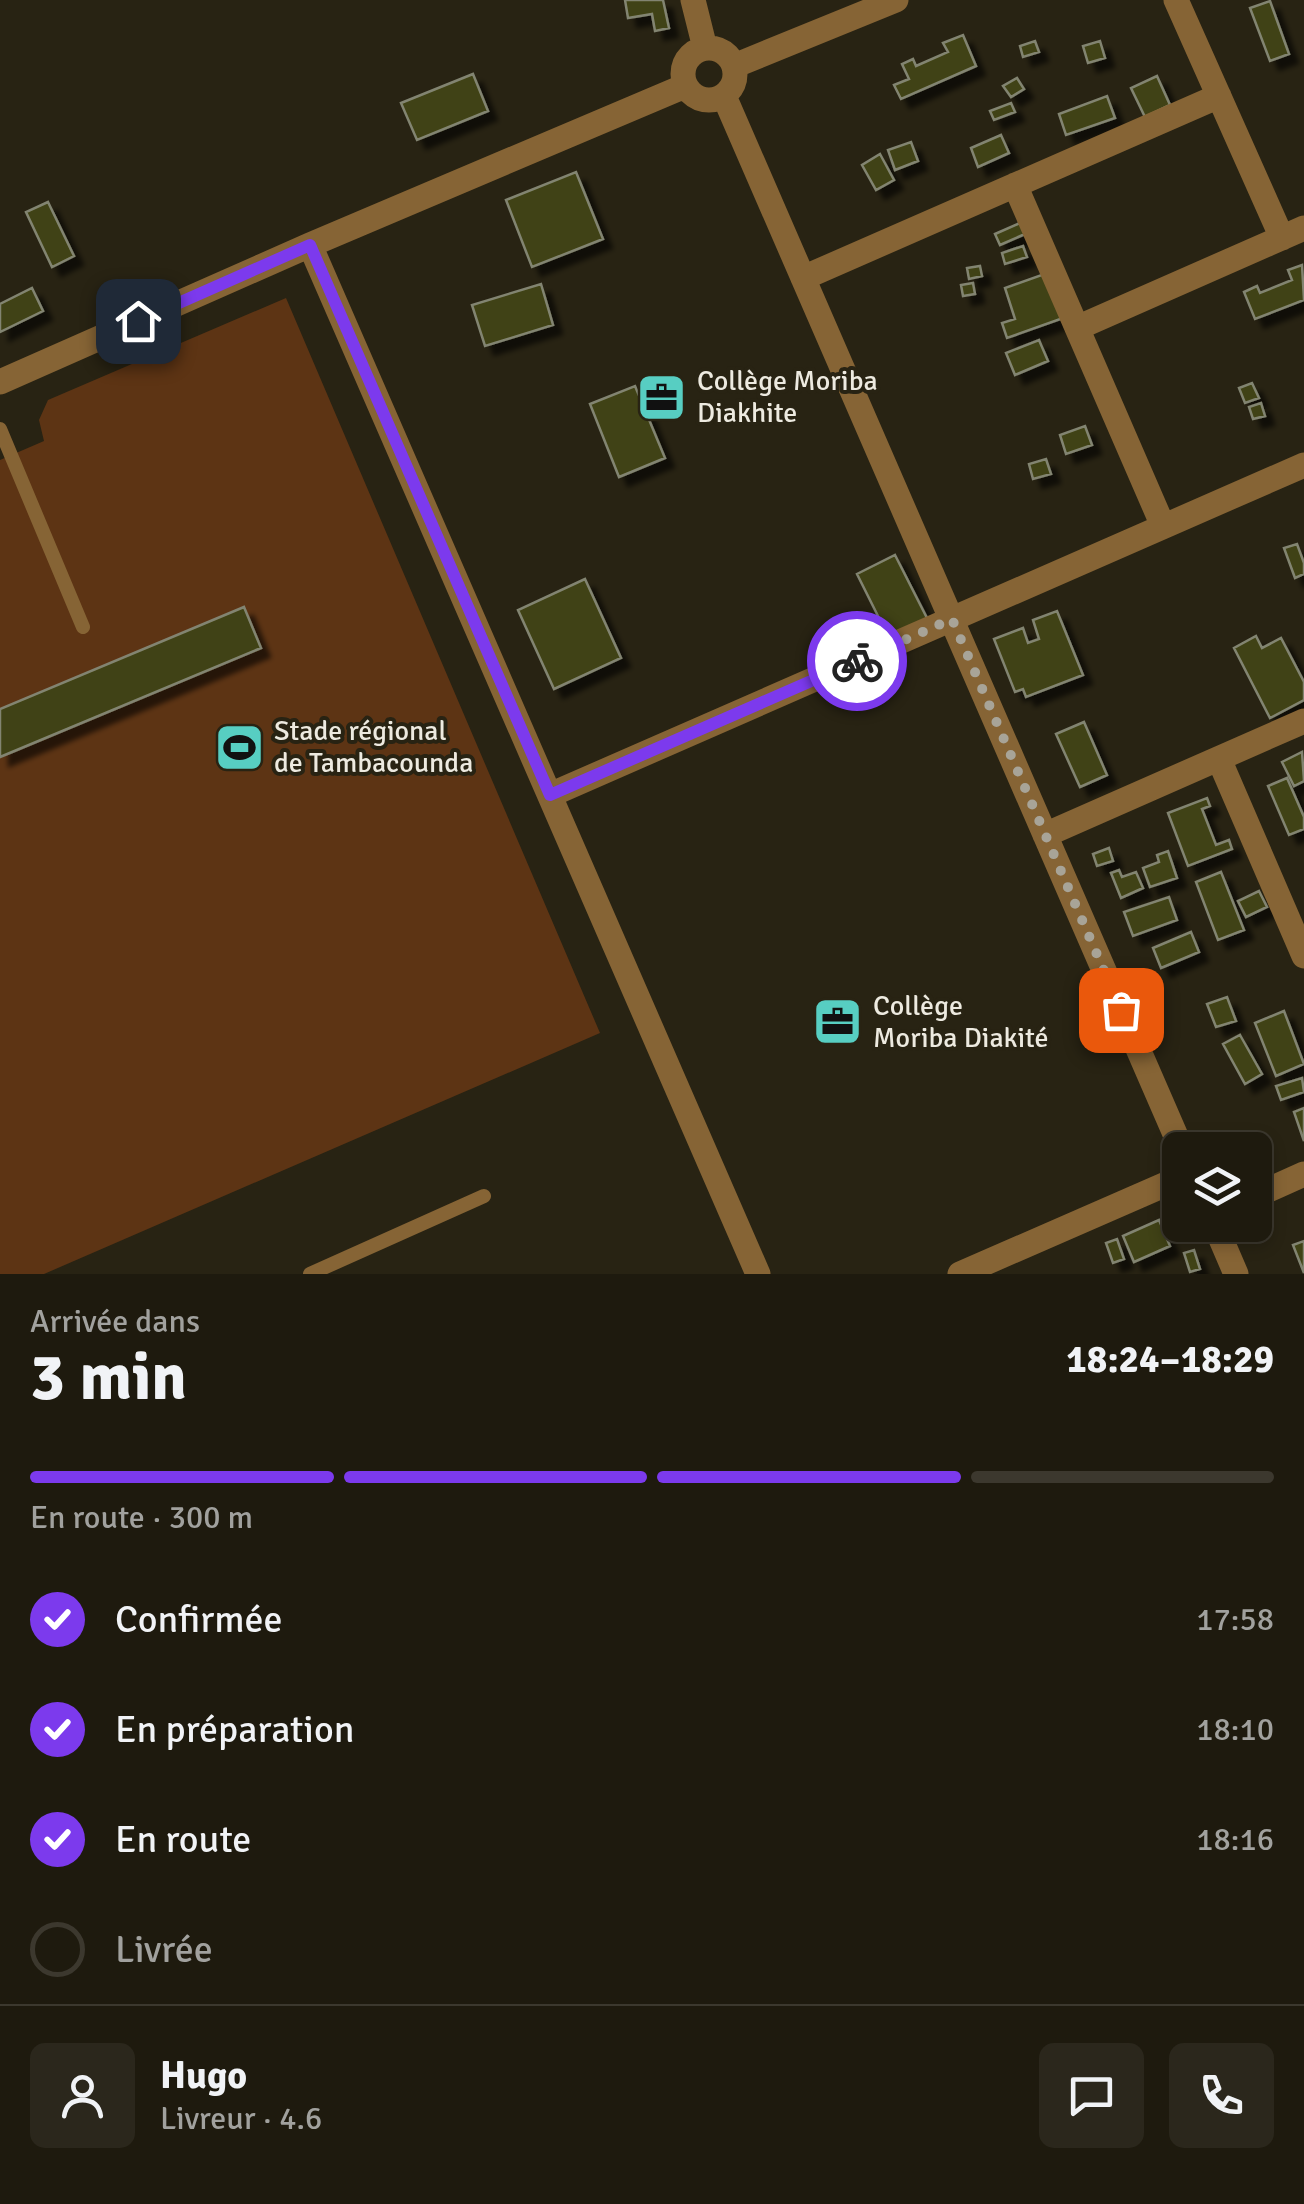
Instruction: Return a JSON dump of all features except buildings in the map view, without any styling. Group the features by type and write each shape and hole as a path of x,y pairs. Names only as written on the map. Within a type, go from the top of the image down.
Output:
{"street":[{"path":"694,0 705,48"},
{"path":"734,66 896,0"},
{"path":"1077,328 1293,233 1219,96 1176,0"},
{"path":"705,48 728,55 734,66 733,86 716,100 704,101 685,86 682,70 690,56 705,48"},
{"path":"0,382 685,86"},
{"path":"724,96 1174,1132"},
{"path":"804,278 1219,96"},
{"path":"1015,185 1163,526"},
{"path":"310,245 758,1274"},
{"path":"550,795 1304,465"},
{"path":"1045,835 1304,721"},
{"path":"1218,759 1304,956"},
{"path":"1272,1188 1304,1174"},
{"path":"960,1274 1162,1186"},
{"path":"1222,1242 1236,1274"}],"lane":[{"path":"0,428 83,627"},
{"path":"310,1274 484,1196"}],"shaded area":[{"name":"Stade régional de Tambacounda","path":"286,298 600,1033 44,1274 0,1274 0,460 44,441 39,420 48,400"}],"way so far":[{"path":"857,661 952,619 1121,1010"}],"place":[{"name":"Collège Moriba Diakhite","path":"662,397"},
{"name":"Stade régional de Tambacounda","path":"239,747"},
{"name":"Collège Moriba Diakité","path":"838,1022"}],"route":[{"path":"138,321 310,245 550,795 857,661"}]}
